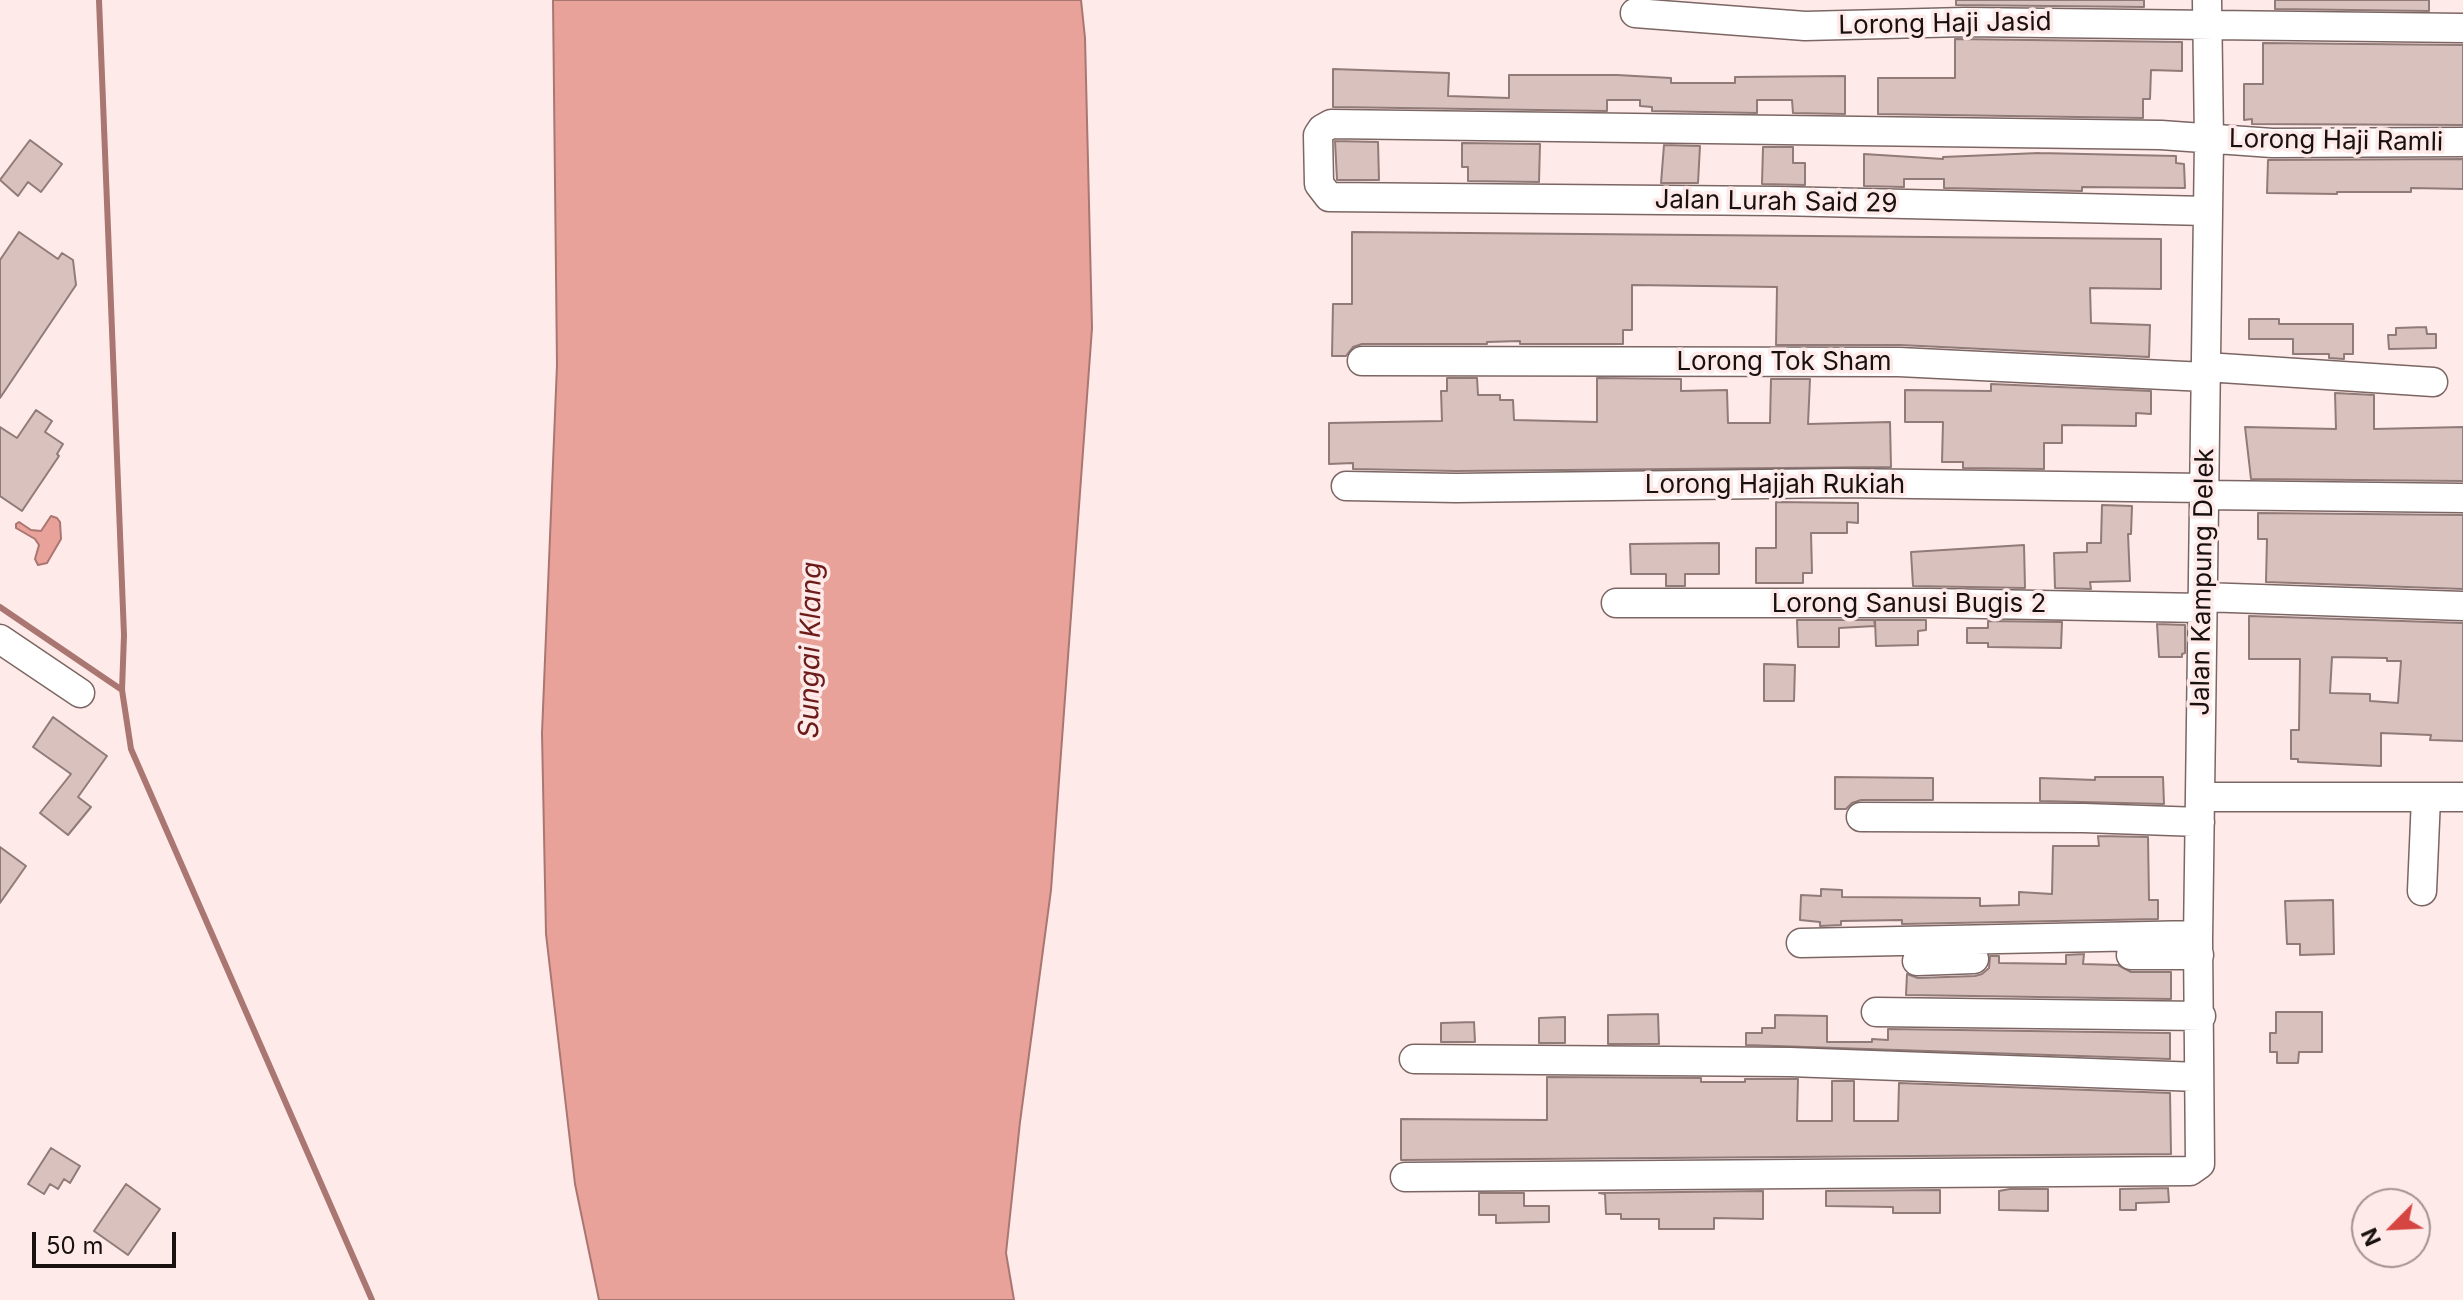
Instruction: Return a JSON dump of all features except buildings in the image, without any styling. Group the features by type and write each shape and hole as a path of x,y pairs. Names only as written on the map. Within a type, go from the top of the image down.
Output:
{"street":[{"name":"Lorong Haji Jasid","path":"1635,13 1805,26 2208,12 2463,28"},
{"name":"Jalan Kampung Delek","path":"1405,1177 2190,1171 2200,1164 2198,945 2208,12"},
{"name":"Lorong Haji Ramli","path":"1345,198 1329,197 1319,184 1318,135 1331,124 2161,135 2272,143 2463,142"},
{"name":"Jalan Lurah Said 29","path":"1345,198 1777,201 2207,211"},
{"name":"Lorong Tok Sham","path":"1362,361 1899,362 2433,382"},
{"name":"Lorong Hajjah Rukiah","path":"1346,486 1456,488 1842,483 2463,498"},
{"name":"Lorong Sanusi Bugis 2","path":"1616,603 2202,602 2463,606"},
{"path":"0,639 80,693"},
{"path":"1861,817 2084,818 2200,809 2463,797"},
{"path":"2422,891 2426,798"},
{"path":"1801,943 2198,945"},
{"path":"1917,961 2198,945"},
{"path":"1876,1012 2201,1016"},
{"path":"1414,1059 1790,1062 2199,1077"}],"water":[{"name":"Sungai Klang","path":"553,0 1081,0 1085,38 1092,328 1051,890 1006,1253 1014,1300 599,1300 575,1184 546,934 542,733 557,365"},
{"path":"51,516 60,522 61,539 47,563 38,565 35,559 39,545 35,539 16,528 16,524 19,522 31,530 41,531"}],"waterway":[{"path":"99,0 124,635 122,690 131,749 372,1300"},
{"path":"0,607 122,690"}]}
